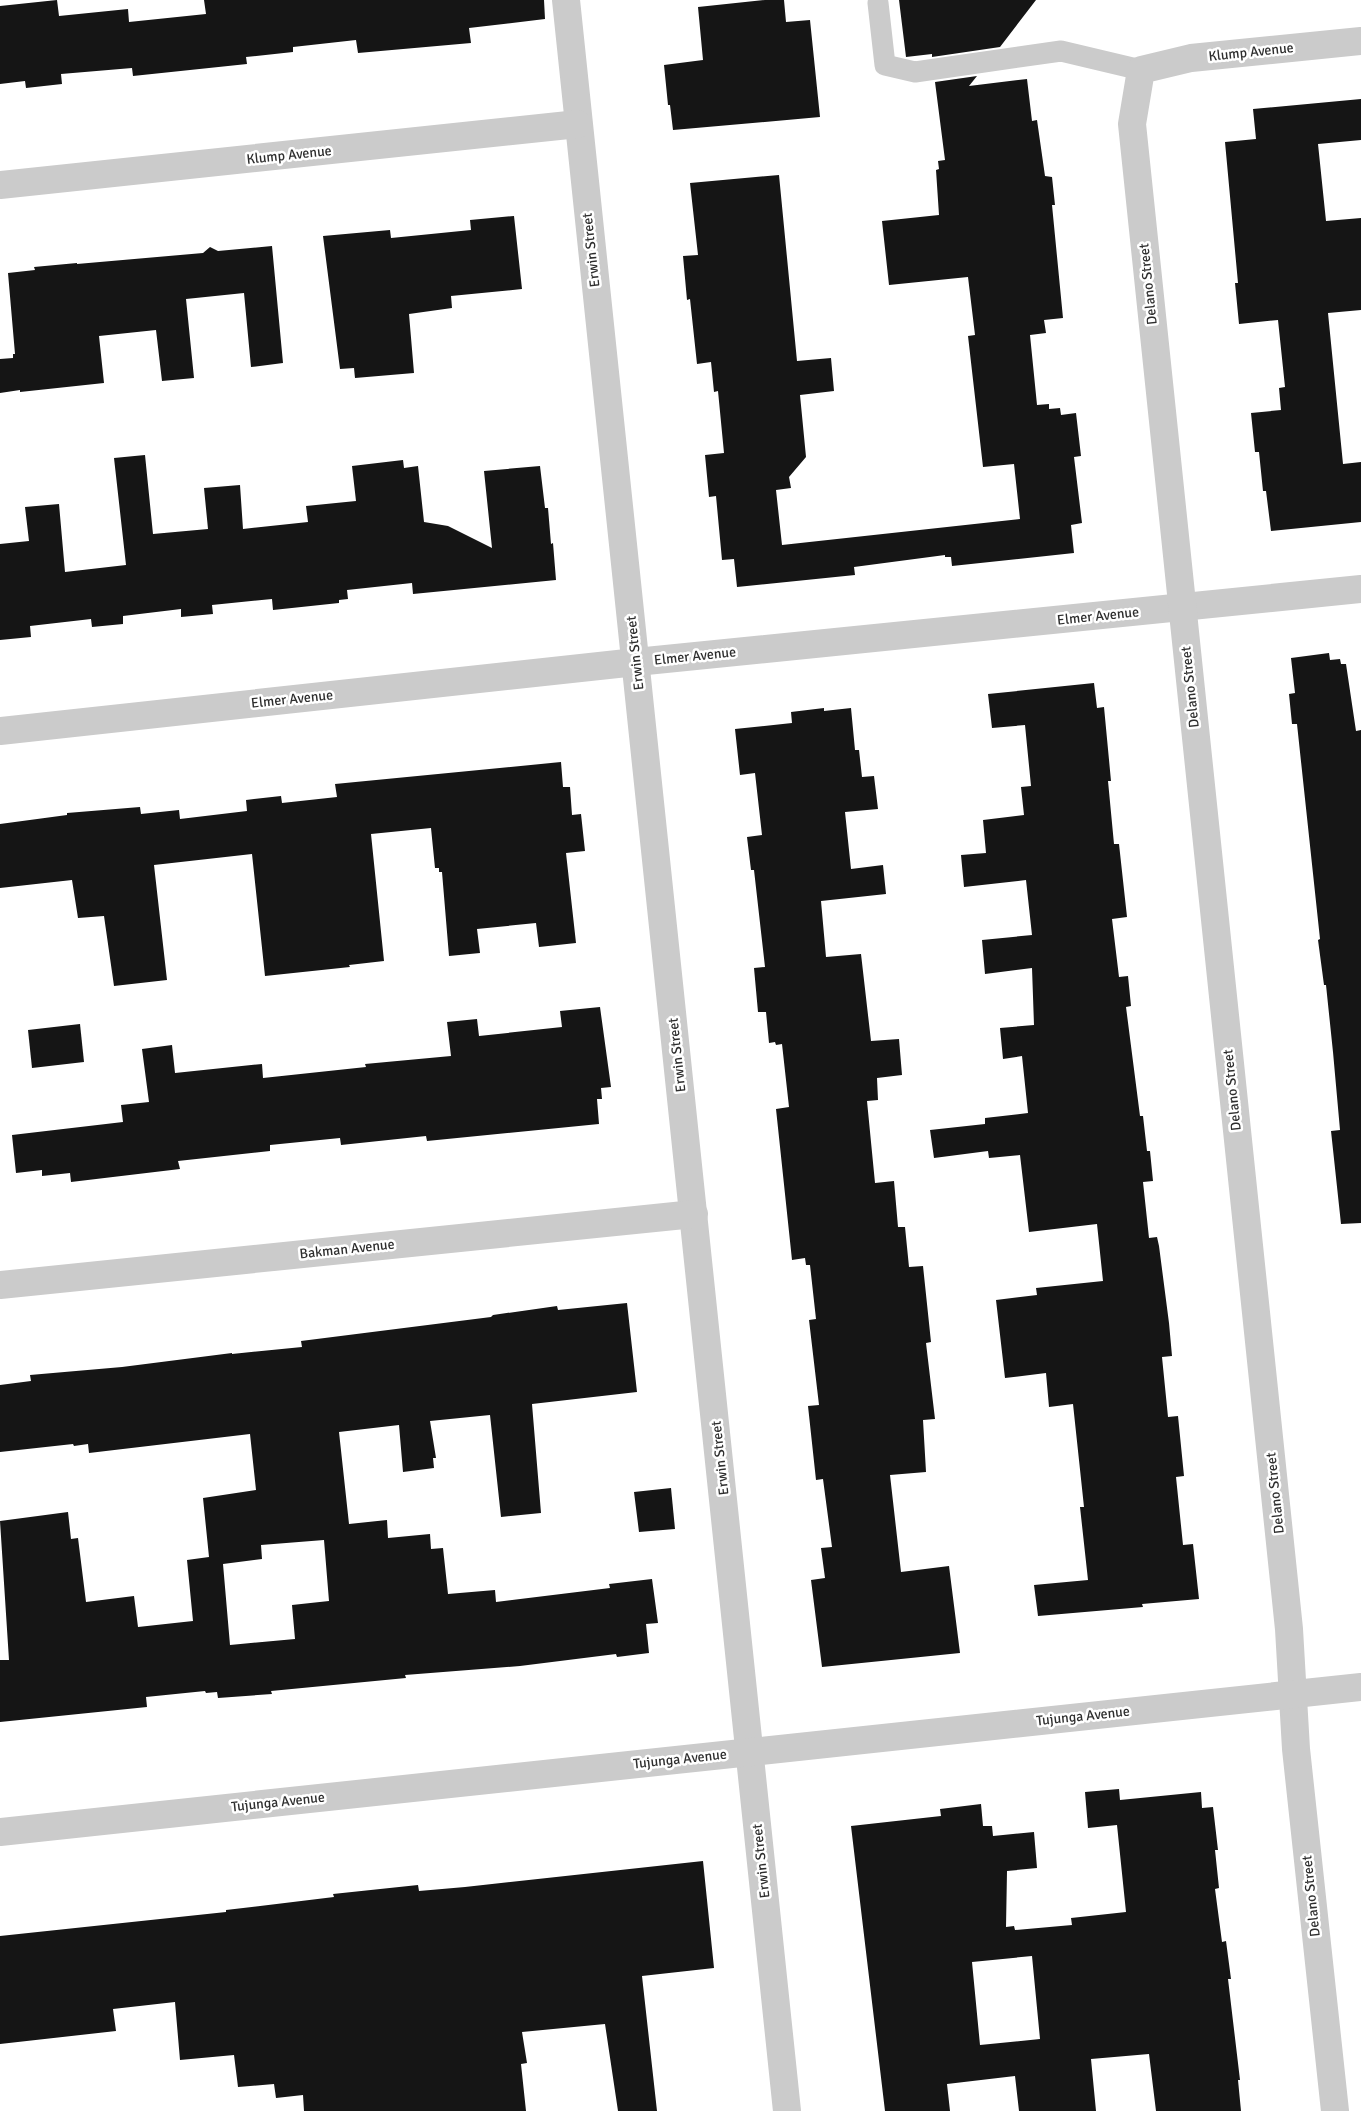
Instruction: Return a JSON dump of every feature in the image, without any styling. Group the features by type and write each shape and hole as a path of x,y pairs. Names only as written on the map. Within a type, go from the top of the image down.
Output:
{"street":[{"name":"Erwin Street","path":"566,0 787,2111"},
{"name":"Klump Avenue","path":"1142,70 1191,58 1361,41"},
{"name":"Delano Street","path":"1142,70 1132,124 1287,1609 1294,1694 1296,1749 1335,2111"},
{"name":"Klump Avenue","path":"0,185 578,124"},
{"name":"Elmer Avenue","path":"0,731 636,662 1361,589"},
{"name":"Bakman Avenue","path":"0,1285 694,1214"},
{"name":"Tujunga Avenue","path":"0,1832 1361,1687"}],"lane":[{"path":"878,3 885,65 915,72 1061,52 1142,70"}],"building":[{"path":"57,0 59,16 128,9 129,22 206,14 204,0 544,0 545,19 469,28 471,43 358,53 356,40 293,47 293,52 246,57 247,64 133,76 132,68 61,74 62,84 26,88 25,81 0,84 0,6"},
{"path":"765,0 784,0 786,22 810,20 820,117 673,130 670,105 668,105 664,65 703,60 698,7"},
{"path":"899,0 1036,0 1000,47 932,57 932,54 906,57"},
{"path":"977,76 969,86 1027,79 1032,121 1037,120 1045,176 1052,177 1055,205 1052,205 1063,318 1044,320 1046,333 1030,335 1037,405 1049,404 1049,409 1060,408 1061,415 1076,413 1081,456 1074,457 1082,523 1071,525 1074,553 952,566 951,557 945,557 945,555 854,567 855,575 737,587 734,559 722,560 716,496 709,497 705,455 724,453 718,391 714,392 711,362 697,364 690,299 687,300 683,256 698,255 690,183 779,175 797,361 831,358 834,391 800,395 806,457 789,477 791,488 776,490 782,545 1020,519 1014,464 983,467 968,336 975,335 968,277 889,285 882,221 939,215 936,170 939,169 938,161 945,160 935,82"},
{"path":"1361,99 1361,140 1318,144 1326,221 1361,218 1361,310 1328,313 1343,464 1361,462 1361,522 1271,531 1266,491 1263,491 1259,452 1255,452 1251,413 1281,410 1279,388 1285,387 1278,320 1239,324 1235,283 1238,283 1225,142 1256,139 1253,109"},
{"path":"514,216 522,289 451,296 452,308 409,314 414,373 355,378 354,368 340,369 323,236 390,230 391,238 471,230 470,220"},
{"path":"272,246 283,363 251,367 244,293 186,299 194,378 162,381 156,330 99,336 104,383 0,393 0,359 13,358 13,354 15,354 8,273 35,270 34,267 203,253 210,247 218,251"},
{"path":"145,455 153,534 208,529 204,488 240,485 243,529 308,522 306,506 356,501 352,466 403,460 404,468 418,466 424,522 448,526 492,548 484,471 540,466 545,508 548,508 551,544 553,543 556,580 413,594 412,583 347,590 348,599 339,600 339,603 273,610 272,599 212,605 213,614 181,617 181,609 123,616 123,624 92,627 91,619 30,626 31,637 0,640 0,544 29,541 25,507 59,504 65,572 126,565 114,458"},
{"path":"1329,653 1330,660 1340,659 1341,664 1346,664 1356,731 1361,730 1361,1223 1341,1224 1331,1131 1340,1130 1333,1052 1326,985 1324,985 1318,940 1320,939 1297,724 1292,724 1289,694 1295,693 1291,658"},
{"path":"1094,683 1097,708 1104,707 1111,781 1108,781 1114,844 1119,844 1127,917 1112,919 1119,977 1128,976 1131,1006 1126,1007 1140,1116 1143,1116 1147,1151 1150,1151 1153,1181 1143,1182 1149,1238 1157,1237 1169,1323 1172,1356 1162,1357 1168,1417 1178,1416 1184,1476 1176,1477 1183,1545 1193,1544 1199,1599 1142,1604 1143,1607 1038,1616 1034,1585 1088,1580 1080,1507 1084,1507 1073,1404 1049,1407 1046,1373 1005,1378 996,1300 1037,1295 1036,1288 1103,1281 1097,1224 1029,1232 1020,1155 989,1158 988,1151 934,1158 930,1130 985,1124 985,1118 1028,1113 1022,1056 1003,1059 1000,1028 1034,1025 1032,968 985,974 982,940 1032,935 1026,880 964,887 961,855 986,853 983,820 1024,815 1021,787 1031,786 1025,725 992,728 988,694"},
{"path":"824,708 824,711 851,708 855,750 859,750 862,777 874,776 878,809 845,812 851,869 883,865 886,894 821,901 826,957 861,954 871,1041 899,1039 902,1075 877,1078 878,1100 867,1101 875,1183 894,1181 898,1227 905,1227 909,1267 923,1266 931,1342 926,1343 935,1419 923,1420 926,1472 890,1475 901,1572 949,1566 960,1653 822,1667 811,1580 825,1578 821,1548 832,1547 823,1479 816,1480 808,1406 819,1405 809,1320 816,1319 810,1265 806,1265 805,1258 792,1260 776,1109 789,1107 782,1044 769,1043 766,1012 758,1012 754,968 765,967 754,870 751,870 747,837 762,835 755,773 740,775 735,729 792,723 791,712"},
{"path":"561,762 563,787 570,787 572,815 581,814 585,851 566,853 576,943 539,947 536,923 477,929 480,953 449,956 442,872 439,872 439,868 435,868 431,828 371,834 384,961 349,965 350,967 265,976 252,854 154,865 167,980 114,986 104,916 78,918 72,880 0,888 0,824 67,815 67,813 140,807 141,814 179,810 180,819 247,811 246,800 281,796 282,803 337,797 335,784"},
{"path":"600,1007 611,1087 601,1088 602,1099 597,1099 599,1124 427,1141 426,1136 341,1145 340,1138 270,1145 270,1151 178,1161 180,1169 71,1182 70,1173 42,1176 42,1170 16,1173 12,1135 123,1122 121,1105 149,1102 142,1049 172,1045 175,1073 262,1064 263,1078 366,1067 365,1064 451,1056 447,1022 477,1019 479,1036 562,1027 560,1011"},
{"path":"80,1024 84,1062 32,1068 28,1030"},
{"path":"627,1303 637,1392 532,1404 541,1513 501,1517 490,1415 430,1421 436,1458 433,1458 434,1468 403,1472 399,1425 339,1432 349,1524 387,1520 388,1538 430,1534 431,1549 443,1548 448,1594 495,1590 496,1602 610,1588 609,1584 652,1579 658,1623 646,1624 649,1653 617,1657 616,1654 520,1666 405,1675 406,1678 271,1691 272,1694 218,1698 217,1692 206,1693 205,1691 146,1697 147,1707 0,1722 0,1660 9,1660 0,1521 68,1512 71,1539 78,1538 86,1602 134,1596 138,1627 193,1621 187,1560 209,1557 203,1498 256,1490 250,1434 89,1453 88,1444 0,1452 0,1385 31,1381 30,1375 302,1347 301,1341 491,1317 493,1315 557,1306 558,1310","holes":["324,1540 329,1601 292,1605 295,1639 230,1645 223,1564 262,1559 261,1545"]},
{"path":"671,1488 675,1529 639,1532 634,1492"},
{"path":"1119,1789 1120,1800 1201,1792 1202,1808 1213,1807 1218,1850 1215,1850 1219,1888 1215,1889 1222,1942 1226,1941 1231,1979 1228,1979 1240,2080 1238,2080 1241,2111 1156,2111 1149,2054 1091,2059 1096,2111 1019,2111 1015,2076 947,2084 950,2111 885,2111 851,1826 941,1816 940,1809 981,1804 983,1826 992,1826 993,1836 1034,1832 1037,1868 1007,1871 1006,1927 1014,1926 1015,1930 1072,1925 1071,1918 1126,1912 1117,1825 1088,1828 1085,1792","holes":["1032,1956 1040,2039 980,2045 972,1962"]},
{"path":"703,1861 714,1968 642,1976 657,2111 618,2111 605,2024 522,2032 527,2063 521,2064 526,2111 304,2111 303,2095 276,2098 274,2084 238,2087 234,2055 180,2060 175,2002 113,2009 116,2031 0,2044 0,1936 226,1912 226,1910 334,1897 333,1894 418,1885 419,1891 465,1887"}]}
